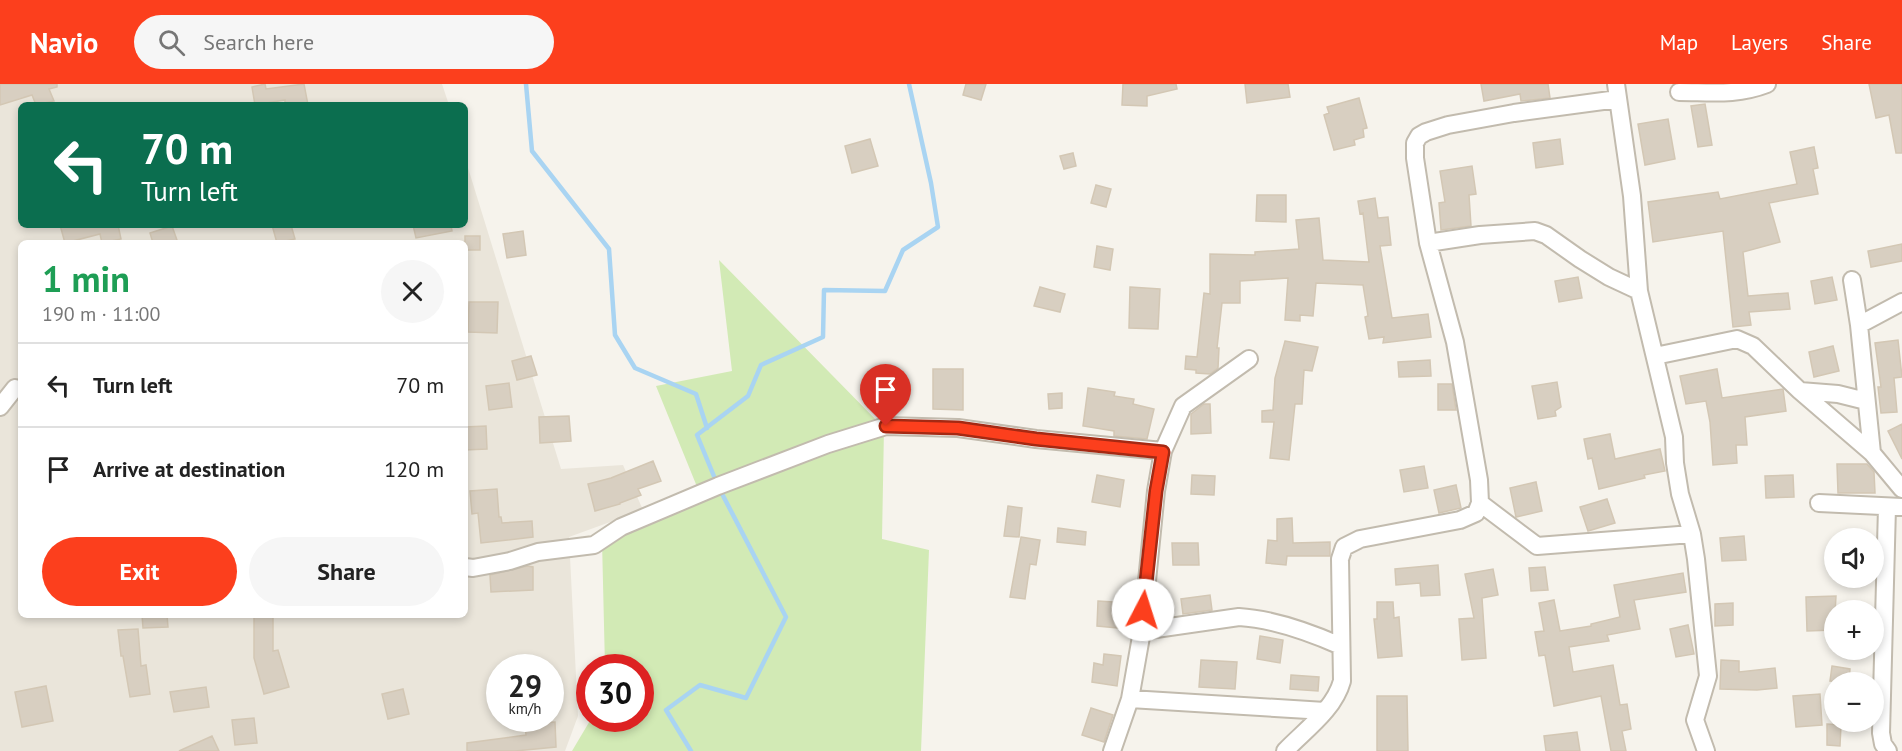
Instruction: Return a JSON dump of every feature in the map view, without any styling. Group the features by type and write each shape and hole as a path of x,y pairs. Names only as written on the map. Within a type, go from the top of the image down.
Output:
{"street":[{"path":"1679,92 1730,93 1767,84"},
{"path":"1285,751 1325,711 1339,691 1342,681 1340,559 1344,547 1360,539 1460,520 1476,513 1480,503 1479,480 1455,342 1428,243 1415,158 1415,142 1419,136 1436,128 1617,91 1632,196 1639,291 1674,437 1680,494 1692,534 1708,676 1695,720 1706,751"},
{"path":"1428,243 1480,235 1535,231 1546,235 1609,277 1639,291"},
{"path":"1852,280 1872,453"},
{"path":"1859,325 1902,302"},
{"path":"1655,356 1737,339 1753,346 1800,391 1872,453 1902,489"},
{"path":"1112,751 1130,699 1142,631 1156,491 1163,452 1184,406 1250,358"},
{"path":"0,406 12,388"},
{"path":"1800,391 1838,394 1866,401"},
{"path":"468,567 510,561 538,552 594,545 621,527 727,483 828,444 886,426 958,428 1036,439 1163,452"},
{"path":"1480,503 1537,546 1692,534"},
{"path":"1819,503 1894,507 1881,733 1888,751"},
{"path":"1142,631 1239,616 1318,635 1341,646"},
{"path":"1130,699 1325,711"}],"shaded area":[{"path":"0,84 442,84 448,102 18,102 18,228 468,228 468,168 561,469 623,465 643,510 569,537 576,721 565,751 0,751"}],"green space":[{"path":"719,260 884,428 882,539 929,550 921,751 572,751 583,732 654,732 654,654 605,654 602,541 702,499 656,386 732,371"}],"building":[{"path":"0,84 57,84 57,87 49,89 54,101 35,102 32,95 0,105"},
{"path":"265,84 266,89 304,84 307,102 285,102 285,100 254,102 252,87"},
{"path":"966,84 986,84 981,100 963,95"},
{"path":"1123,84 1176,84 1177,89 1147,96 1147,106 1122,105"},
{"path":"1245,84 1288,84 1290,97 1247,103"},
{"path":"1481,84 1548,84 1550,98 1521,101 1520,94 1484,101"},
{"path":"1869,84 1902,84 1902,153 1896,153 1889,115 1876,118"},
{"path":"1359,98 1367,128 1363,129 1364,137 1354,140 1355,145 1334,150 1324,115 1329,113 1327,107"},
{"path":"1705,104 1712,145 1698,147 1691,106"},
{"path":"1668,119 1675,159 1645,165 1638,124"},
{"path":"870,139 878,166 852,173 845,146"},
{"path":"1560,139 1563,164 1536,168 1533,143"},
{"path":"1814,147 1818,168 1813,169 1818,194 1769,203 1780,242 1743,252 1748,296 1788,293 1790,309 1749,312 1751,325 1733,327 1723,231 1653,242 1648,202 1718,192 1720,199 1797,184 1790,152"},
{"path":"1073,153 1076,166 1064,169 1060,156"},
{"path":"1472,166 1476,194 1469,195 1471,226 1441,230 1439,203 1445,202 1440,171"},
{"path":"1096,185 1111,189 1106,207 1091,203"},
{"path":"1257,195 1286,195 1286,222 1256,221"},
{"path":"1375,198 1378,218 1388,217 1391,245 1380,246 1392,318 1428,314 1431,337 1383,343 1384,337 1369,339 1363,285 1316,283 1313,316 1300,315 1300,321 1285,320 1288,278 1240,281 1240,303 1222,303 1217,348 1219,348 1218,368 1210,374 1185,369 1186,356 1197,357 1204,293 1210,294 1210,254 1255,255 1255,252 1299,249 1296,220 1319,218 1323,260 1369,262 1363,213 1360,214 1358,201"},
{"path":"61,228 119,228 121,239 101,240 100,234 77,240 64,240"},
{"path":"173,228 177,240 152,240 150,233"},
{"path":"273,228 292,228 295,239 276,240"},
{"path":"414,228 452,228 452,231 416,238"},
{"path":"523,231 526,255 507,258 503,234"},
{"path":"465,236 480,236 480,250 468,250 468,240 465,240"},
{"path":"1902,244 1902,261 1871,267 1868,251"},
{"path":"1097,246 1113,249 1110,270 1094,267"},
{"path":"1578,277 1582,298 1559,302 1555,281"},
{"path":"1832,277 1837,300 1815,304 1811,281"},
{"path":"1040,287 1065,294 1060,312 1034,306"},
{"path":"1130,287 1160,289 1158,329 1129,328"},
{"path":"469,302 498,302 497,333 468,332"},
{"path":"1898,340 1902,377 1894,378 1897,412 1881,413 1878,387 1881,387 1875,343"},
{"path":"1285,341 1318,347 1312,371 1304,370 1302,404 1295,404 1289,460 1270,458 1274,422 1262,422 1262,411 1273,410 1275,378"},
{"path":"1833,346 1839,371 1814,377 1809,352"},
{"path":"531,356 537,375 517,380 512,361"},
{"path":"1430,360 1431,376 1399,377 1398,362"},
{"path":"933,369 963,369 963,410 933,409"},
{"path":"1717,369 1722,398 1783,389 1786,411 1745,417 1747,445 1736,445 1737,463 1713,465 1706,401 1686,404 1680,376"},
{"path":"1557,382 1561,407 1555,411 1556,416 1538,419 1532,386"},
{"path":"509,383 512,407 489,410 486,386"},
{"path":"1438,384 1452,384 1456,410 1438,410"},
{"path":"1088,388 1115,392 1114,396 1134,399 1133,404 1154,409 1147,439 1114,436 1114,431 1083,426"},
{"path":"1062,393 1062,408 1049,409 1048,394"},
{"path":"1204,404 1210,404 1211,433 1191,434 1191,414"},
{"path":"569,416 571,441 540,443 539,417"},
{"path":"1902,424 1902,459 1888,431"},
{"path":"486,426 487,449 468,450 468,427"},
{"path":"1610,434 1615,459 1660,449 1665,471 1599,489 1592,458 1588,459 1584,439"},
{"path":"653,461 661,481 638,489 641,495 595,511 588,484 611,478"},
{"path":"1837,464 1867,464 1874,472 1875,493 1838,493"},
{"path":"1424,466 1428,488 1404,492 1400,470"},
{"path":"1097,475 1124,480 1120,507 1092,502"},
{"path":"1192,475 1215,476 1214,495 1191,494"},
{"path":"1793,475 1794,497 1766,498 1765,476"},
{"path":"1536,482 1542,511 1516,517 1510,488"},
{"path":"1456,485 1461,508 1439,513 1434,490"},
{"path":"497,489 499,517 502,523 532,521 533,537 481,543 478,513 472,514 470,491"},
{"path":"1607,499 1615,523 1588,531 1580,507"},
{"path":"1008,506 1022,508 1019,537 1004,536"},
{"path":"1292,518 1293,543 1330,542 1330,556 1287,556 1286,565 1266,563 1268,540 1277,541 1277,519"},
{"path":"1058,528 1086,532 1085,545 1057,542"},
{"path":"1744,536 1746,560 1722,561 1720,538"},
{"path":"1021,537 1040,540 1036,565 1030,564 1025,599 1010,597"},
{"path":"1172,543 1198,543 1199,565 1173,565"},
{"path":"1438,565 1440,595 1421,596 1420,583 1396,585 1395,569"},
{"path":"527,566 533,567 533,590 491,592 490,575"},
{"path":"1545,567 1548,590 1531,591 1529,568"},
{"path":"1493,569 1498,595 1482,598 1486,658 1462,660 1459,619 1474,618 1465,574"},
{"path":"1683,573 1686,592 1634,600 1640,629 1607,635 1609,641 1569,647 1573,672 1613,665 1620,705 1627,704 1631,729 1622,731 1626,751 1611,751 1601,696 1554,706 1545,655 1539,656 1535,632 1544,631 1539,603 1554,600 1560,631 1591,626 1591,624 1620,617 1614,585"},
{"path":"1210,595 1212,610 1183,614 1181,599"},
{"path":"1836,596 1836,600 1824,600 1824,630 1807,631 1806,597"},
{"path":"1098,601 1129,603 1128,629 1097,626"},
{"path":"1377,602 1393,602 1394,618 1399,617 1402,656 1378,658 1374,619 1377,619"},
{"path":"1733,603 1733,625 1715,626 1715,604"},
{"path":"142,618 167,618 168,627 143,628"},
{"path":"254,618 273,618 273,651 278,650 289,687 264,694 254,658"},
{"path":"1688,625 1694,654 1676,657 1670,629"},
{"path":"138,629 141,666 146,665 150,694 130,697 118,630"},
{"path":"1260,636 1283,640 1280,663 1257,659"},
{"path":"1104,654 1121,656 1117,686 1092,682 1094,663 1103,665"},
{"path":"1201,660 1237,662 1235,689 1199,687"},
{"path":"1721,660 1739,661 1739,672 1775,668 1777,688 1720,689"},
{"path":"1832,666 1850,669 1850,672 1831,672"},
{"path":"1291,675 1319,677 1318,691 1290,689"},
{"path":"46,686 53,721 22,727 15,692"},
{"path":"206,687 209,707 174,712 170,692"},
{"path":"403,689 409,714 388,719 382,694"},
{"path":"1820,694 1822,725 1796,727 1793,696"},
{"path":"1377,696 1407,696 1408,751 1377,751"},
{"path":"1091,708 1113,715 1104,742 1082,735"},
{"path":"254,718 257,743 235,745 232,720"},
{"path":"526,732 555,732 556,747 515,751 467,751 467,743 526,735"},
{"path":"1577,732 1580,751 1546,751 1544,736"},
{"path":"1827,732 1841,732 1840,746 1827,745"},
{"path":"212,736 219,751 179,751"}],"waterway":[{"path":"526,84 532,151 609,249 615,335 635,368 696,394 707,428"},
{"path":"691,751 666,710 700,685 746,698 786,617 718,486 697,435 748,396 761,365 823,337 824,290 885,291 903,250 938,227 931,183 909,84"}],"route":[{"path":"886,426 958,428 1036,439 1163,452 1156,491 1143,610"}]}
